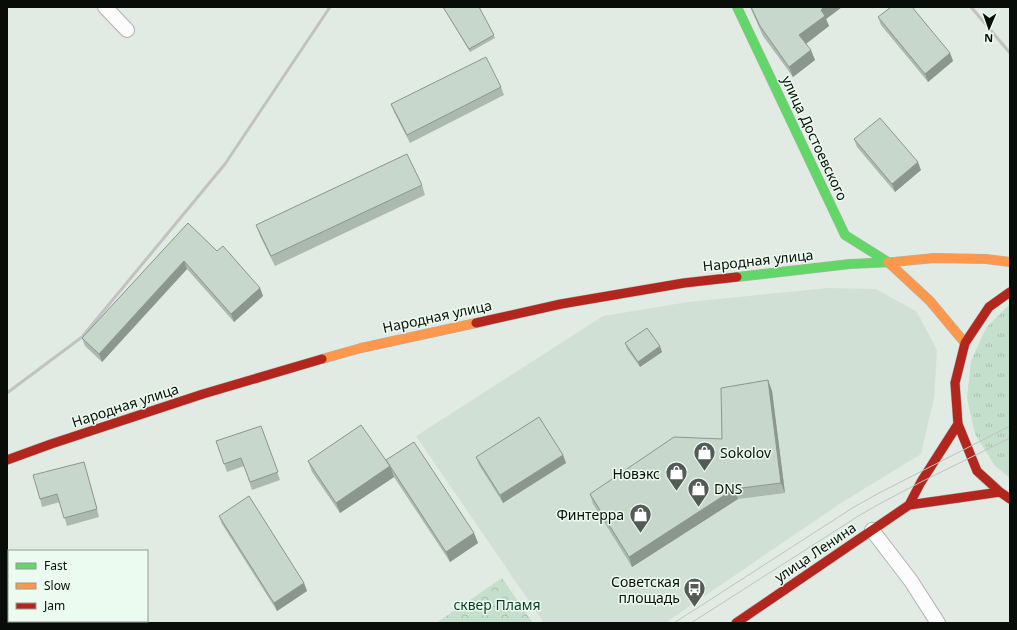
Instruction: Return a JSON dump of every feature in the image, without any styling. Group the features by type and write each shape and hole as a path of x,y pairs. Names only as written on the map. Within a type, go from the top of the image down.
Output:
{"main road":[{"name":"улица Достоевского","path":"737,7 845,235 888,262 930,302 965,343"},
{"name":"Народная улица","path":"7,460 203,394 361,348 560,304 684,283 844,265 934,258 986,259 1010,262"},
{"path":"1010,292 989,307 965,343 955,383 958,424 977,471 1010,499"},
{"path":"909,505 921,482 958,424"},
{"path":"909,505 1000,492"},
{"name":"улица Ленина","path":"736,623 909,505"}],"street":[{"path":"105,7 127,30"},
{"path":"872,530 911,581 938,623"}],"shaded area":[{"path":"828,288 876,289 917,312 937,350 934,398 921,454 841,503 665,623 544,623 416,436 603,316 688,302"}],"green space":[{"path":"1010,304 1010,478 995,466 975,434 967,398 971,361 986,328"},
{"name":"сквер Пламя","path":"502,578 533,623 436,623"}],"building":[{"path":"443,7 479,7 494,35 469,49"},
{"path":"751,7 824,7 821,10 825,16 799,35 811,50 789,67 760,26"},
{"path":"891,7 912,7 950,53 925,74 878,17"},
{"path":"486,57 501,87 407,135 391,104"},
{"path":"880,118 918,162 892,184 854,139"},
{"path":"407,154 422,185 271,256 256,225"},
{"path":"188,223 217,251 223,246 260,288 231,314 184,261 99,354 82,338"},
{"path":"647,328 660,346 638,362 625,343"},
{"path":"768,380 781,483 734,489 629,557 590,494 674,437 722,439 721,388"},
{"path":"539,417 563,455 500,495 476,457"},
{"path":"361,425 390,466 336,503 308,461"},
{"path":"261,426 278,472 250,482 241,458 224,464 216,441"},
{"path":"414,442 474,533 446,552 386,460"},
{"path":"84,462 97,509 64,518 57,494 40,499 33,475"},
{"path":"249,496 304,583 274,603 219,516"},
{"path":"51,622 64,622 62,623"},
{"path":"95,622 142,623 96,623"}],"tram line":[{"path":"674,623 854,507 1010,426"},
{"path":"691,623 860,515 921,482 1010,438"}],"railway":[{"path":"7,393 82,337 225,164 330,7"},
{"path":"971,7 1010,53"}],"traffic: fast":[{"path":"737,7 845,235 888,262"},
{"path":"737,277 850,264 894,262"}],"traffic: slow":[{"path":"894,262 934,258 986,259 1010,262"},
{"path":"888,262 930,301 965,343"},
{"path":"322,359 361,348 476,323"}],"traffic: jam":[{"path":"476,323 561,304 684,283 737,277"},
{"path":"1010,292 989,307 965,343 955,383 958,424 977,471 1010,499"},
{"path":"7,460 203,394 322,359"},
{"path":"909,505 921,482 958,424"},
{"path":"736,623 909,505 1000,492"}],"place":[{"name":"Sokolov","path":"704,472"},
{"name":"Новэкс","path":"676,492"},
{"name":"DNS","path":"699,508"},
{"name":"Финтерра","path":"640,534"},
{"name":"Советская площадь","path":"695,608"}]}
